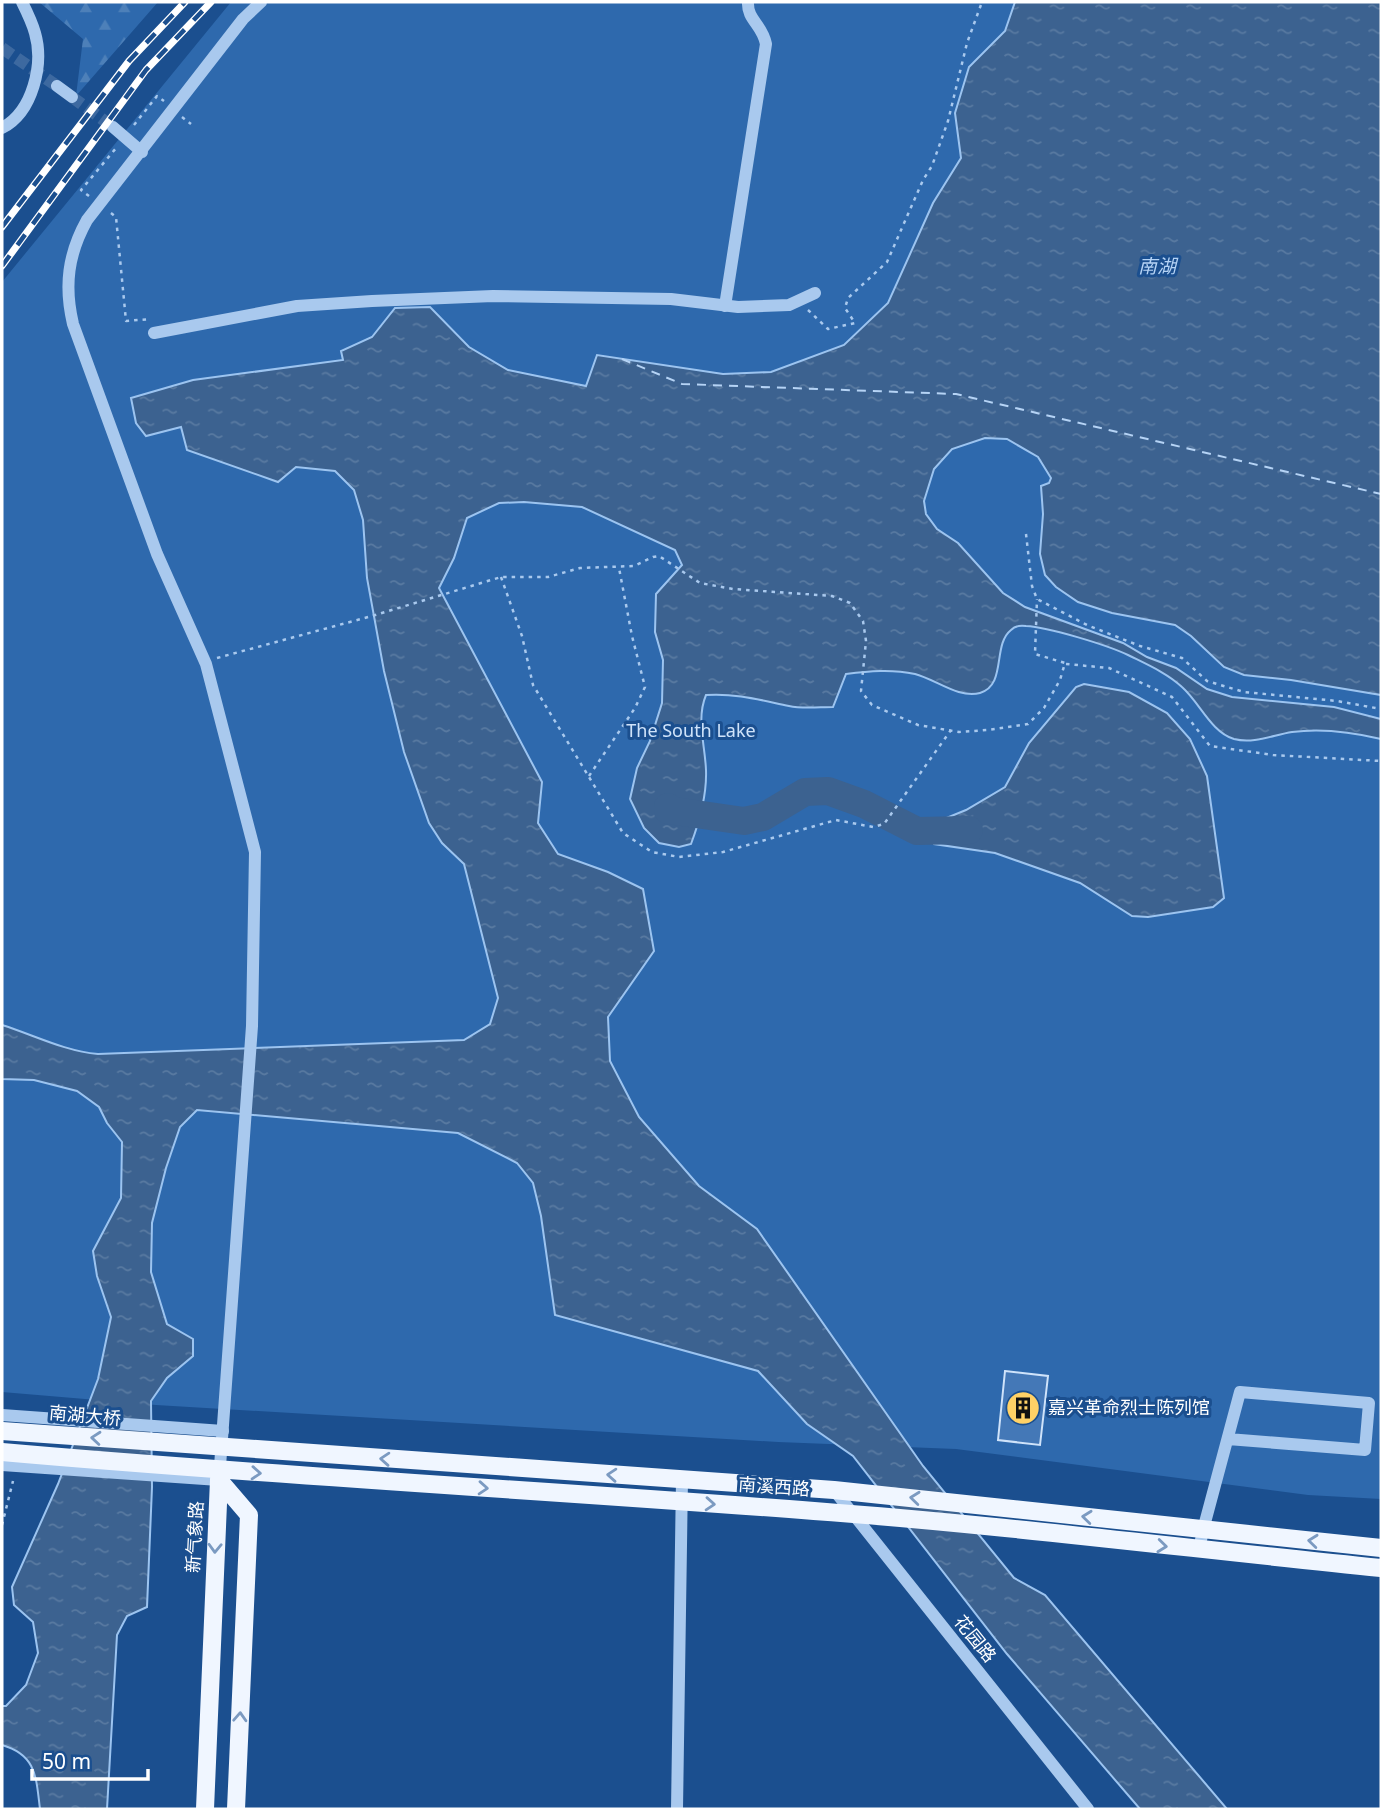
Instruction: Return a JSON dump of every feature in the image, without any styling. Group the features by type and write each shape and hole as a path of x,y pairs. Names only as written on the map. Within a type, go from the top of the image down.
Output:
{"main road":[{"name":"南湖大桥","path":"2,1431 167,1435"},
{"name":"南溪西路","path":"167,1435 843,1491 1381,1548"},
{"path":"2,1452 163,1472"},
{"name":"南溪西路","path":"163,1472 681,1502 854,1515 997,1527 1381,1568"},
{"name":"新气象路","path":"205,1809 220,1475"},
{"name":"新气象路","path":"220,1475 249,1516 236,1809"}],"street":[{"path":"2,128 18,116 25,106 37,68 35,34 22,2"},
{"path":"220,1475 252,1026 255,852 205,661 152,541 73,324 68,293 70,263 79,233 87,220 243,19 261,2"},
{"path":"725,306 766,44 763,30 751,18 748,2"},
{"path":"57,86 72,97"},
{"path":"113,127 142,152"},
{"path":"154,333 297,306 372,301 494,296 671,299 725,306 789,305 815,292"},
{"path":"1199,1550 1240,1392 1369,1403 1365,1450 1228,1439"},
{"path":"2,1415 65,1419 167,1435"},
{"path":"2,1465 163,1472"},
{"path":"677,1809 682,1479"},
{"name":"花园路","path":"843,1491 854,1515 1088,1809"}],"path":[{"path":"798,300 828,329 855,323 845,308 848,298 887,262 923,180 932,166 948,121 967,44 982,2"},
{"path":"90,197 81,190 157,96 166,103"},
{"path":"174,110 191,124"},
{"path":"107,210 116,217 126,321 151,318 154,333"},
{"path":"1027,534 1032,586 1037,599 1035,654 1065,663 1109,668 1172,697 1210,746 1273,755 1381,761"},
{"path":"205,661 372,616 501,577 548,577 580,568 619,568 634,566 659,556 700,583 733,589 832,596 850,603 863,621 866,641 861,691 872,705 918,725 951,730 988,730 1028,724 1044,708 1060,680 1065,663"},
{"path":"589,776 635,708 645,687 619,568"},
{"path":"501,577 522,636 533,685 623,833 652,852 679,857 723,852 836,820 873,827 884,824 951,730"},
{"path":"1037,599 1087,625 1140,646 1182,658 1207,681 1244,692 1337,701 1381,709"},
{"path":"2,1525 17,1466"}],"green space":[{"path":"39,2 158,2 76,96 83,39"},
{"name":"The South Lake","path":"231,2 1381,2 1381,1499 1308,1495 956,1449 778,1442 156,1405 2,1392 2,282"}],"water":[{"name":"南湖","path":"1015,2 1381,2 1381,695 1244,675 1224,667 1175,625 1112,613 1078,602 1056,587 1045,575 1040,554 1043,514 1041,486 1049,483 1051,478 1038,457 1007,439 985,438 952,449 934,469 924,501 926,514 937,529 958,543 1003,593 1025,607 1123,643 1147,657 1176,668 1207,689 1232,697 1334,707 1381,719 1381,739 1314,730 1256,740 1234,739 1212,724 1182,687 1156,669 1092,642 1036,627 1020,626 1005,637 994,682 980,693 955,691 915,674 880,671 846,674 833,707 799,707 738,696 706,695 701,722 706,770 704,799 691,844 679,847 659,843 644,828 630,799 637,768 650,741 662,703 663,660 655,632 656,594 682,565 675,550 582,507 524,502 499,503 467,518 454,558 439,588 542,782 538,823 558,854 608,872 643,889 654,951 608,1017 610,1061 639,1117 699,1186 757,1229 923,1466 1014,1578 1045,1595 1227,1809 1140,1809 1007,1654 853,1456 807,1424 758,1371 555,1315 541,1216 533,1183 517,1163 458,1133 197,1110 180,1127 152,1223 151,1272 167,1324 193,1339 193,1356 167,1378 151,1401 152,1487 147,1607 127,1616 117,1635 107,1809 40,1809 33,1769 22,1755 2,1745 2,1706 6,1706 26,1685 38,1653 33,1622 14,1605 12,1587 58,1484 98,1379 111,1317 97,1276 93,1251 121,1198 122,1142 107,1123 99,1107 77,1091 34,1080 2,1079 2,1025 61,1046 98,1054 464,1040 490,1024 498,998 464,864 442,843 429,823 404,752 384,671 367,578 363,520 354,490 335,471 296,467 278,482 187,450 181,427 146,436 136,423 131,398 193,380 343,360 341,351 372,337 395,308 430,307 469,347 508,370 586,386 597,355 723,374 771,372 844,345 888,303 933,203 961,158 955,113 969,67 1005,31"},
{"path":"1084,684 1129,692 1167,713 1190,739 1207,776 1224,898 1213,907 1148,917 1132,916 1080,883 995,853 934,844 929,825 966,810 1005,787 1029,743 1076,687"}],"building":[{"name":"嘉兴革命烈士陈列馆","path":"1005,1371 1048,1376 1040,1445 998,1440"}],"waterway":[{"path":"668,807 668,810 744,821 763,817 805,792 828,791 864,804 917,831 969,830"}],"ferry route":[{"path":"622,359 682,384 956,394 1381,494"}],"tunnel":[{"path":"2,48 57,86"},
{"path":"72,97 113,127"}],"railway":[{"path":"2,227 129,61 185,2"},
{"path":"2,266 146,70 211,2"}],"place":[{"name":"嘉兴革命烈士陈列馆","path":"1023,1408"}]}
